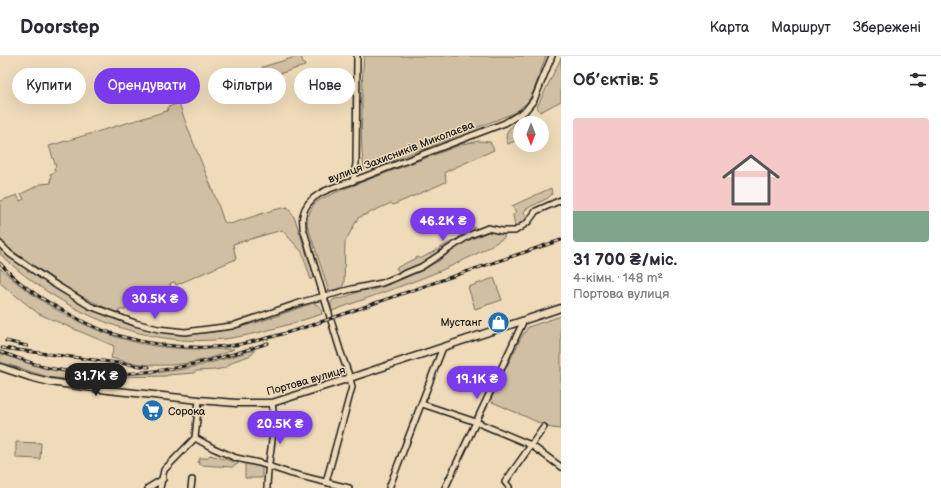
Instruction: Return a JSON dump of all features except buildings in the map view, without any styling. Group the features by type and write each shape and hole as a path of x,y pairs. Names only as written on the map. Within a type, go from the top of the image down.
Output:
{"main road":[{"name":"Портова вулиця","path":"0,367 30,378 50,382 136,394 236,403 272,403 561,308"}],"street":[{"path":"353,181 356,164 357,56"},
{"name":"вулиця Захисників Миколаєва","path":"350,378 303,228 303,216 306,207 313,198 328,189 506,123 525,112 534,100 552,56"},
{"path":"0,244 10,254 90,306 135,323 158,329 185,332 232,326 302,302 382,283 421,267 470,235 488,228 502,231 515,231 528,222 536,211 561,200"},
{"path":"445,488 524,320"},
{"path":"390,488 443,347"},
{"path":"326,482 352,387 350,378"},
{"path":"160,488 164,470 195,438 199,400"},
{"path":"268,488 272,436 272,403"},
{"path":"422,404 476,422 531,445 561,467"},
{"path":"509,487 505,482 544,427"},
{"path":"195,438 236,458 349,488"},
{"path":"148,488 163,479"},
{"path":"191,488 192,480"}],"shaded area":[{"path":"299,56 301,56 305,66 294,68 286,72 286,68 262,67"},
{"path":"364,56 546,56 534,90 527,103 514,113 377,167 364,169 361,134"},
{"path":"561,58 561,101 540,112 537,107"},
{"path":"179,104 224,222 230,224 273,210 288,207 295,219 314,275 311,280 302,252 282,230 233,244 236,259 176,285 175,282 170,283 172,294 156,297 155,293 148,294 148,296 144,297 144,299 130,302 130,296 126,296 126,310 119,310 119,314 73,292 11,250 0,239 0,201 17,195 20,201 24,199 21,194 41,184 51,183 50,179 52,178 50,174 55,172 54,168 56,167 49,146 167,111 168,107"},
{"path":"513,126 513,142 508,144 506,138 509,129"},
{"path":"479,141 490,142 494,150 445,172 446,182 393,205 391,203 358,218 345,242 344,284 341,288 329,291 307,224 313,205 321,199 341,190 463,144"},
{"path":"551,188 552,194 548,198 526,209 524,212 527,219 515,227 513,215 516,212 512,206"},
{"path":"463,225 477,228 420,265 399,272 396,268 418,257 420,259 460,237"},
{"path":"490,231 502,234 505,237 465,260 443,270 332,311 331,302 334,299 343,298 360,291 372,290 423,270 440,260 456,246"},
{"path":"0,248 20,265 76,301 117,320 159,331 203,333 237,328 313,303 320,306 322,314 259,333 237,337 205,340 172,339 141,333 110,324 51,294 24,275 0,254"},
{"path":"0,268 15,282 69,317 129,341 170,348 234,349 204,360 173,365 143,364 111,358 114,346 39,314 0,283"},
{"path":"494,278 502,300 475,309 468,287"},
{"path":"561,316 561,429 551,428 490,401 528,327"},
{"path":"254,350 254,352 249,356 234,361 225,368 166,376 118,377 103,382 97,378 83,378 76,381 48,377 0,362 0,353 30,364 56,371 92,375 130,375 192,367"},
{"path":"16,442 41,443 40,459 16,458"},
{"path":"210,455 238,464 232,467 201,465 198,463 200,458 207,458"},
{"path":"245,462 262,467 262,478 245,478"}],"railway":[{"path":"0,263 14,277 37,295 104,331 144,342 186,347 206,347 246,343 300,329 561,240"},
{"path":"6,341 27,346"},
{"path":"0,352 49,368 105,374 133,373 188,365 241,352 268,343"},
{"path":"2,348 149,367"}],"place":[{"name":"Мустанг","path":"498,322"},
{"name":"Сорока","path":"153,411"}]}
